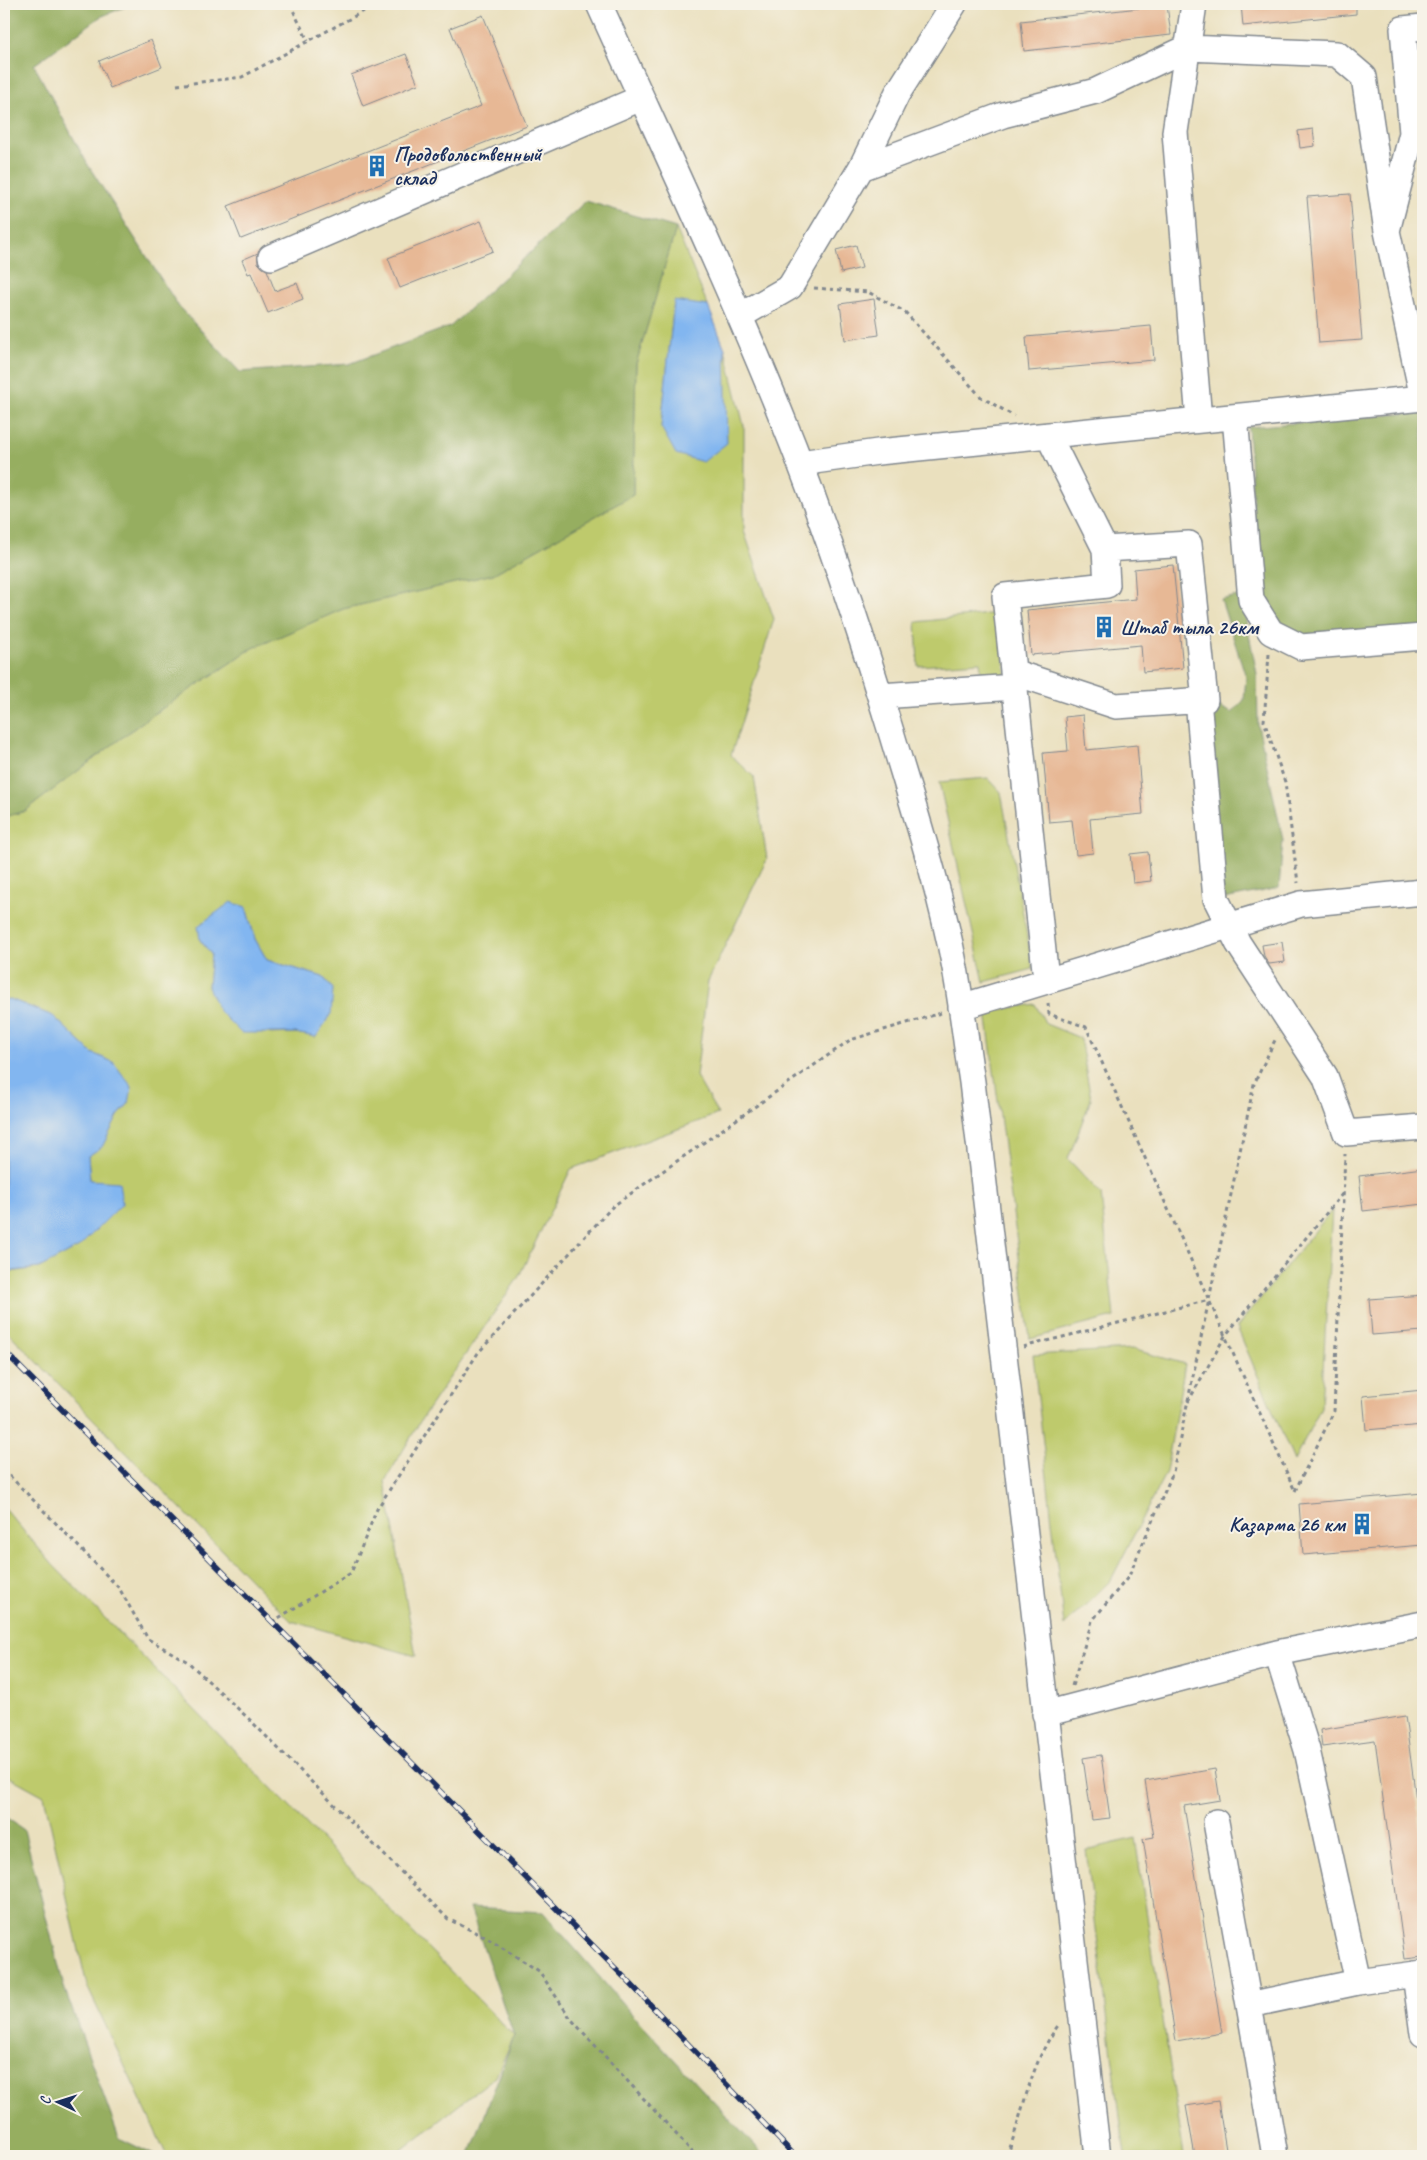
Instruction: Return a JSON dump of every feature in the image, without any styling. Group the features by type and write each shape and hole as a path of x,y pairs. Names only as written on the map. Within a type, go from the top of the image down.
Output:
{"street":[{"path":"599,4 740,316 800,463 880,696 925,844 954,967 972,1082 1004,1352 1055,1711 1080,1999 1098,2156"},
{"path":"740,316 790,287 861,168 897,94 954,4"},
{"path":"1194,4 1174,132 1199,420"},
{"path":"1387,231 1412,133 1403,29 1423,27"},
{"path":"800,463 878,452 1423,398 1387,231 1364,76 1337,54 1187,48 1096,91 1003,116 861,168"},
{"path":"271,257 641,98"},
{"path":"1235,417 1251,600 1271,632 1300,647 1423,637"},
{"path":"1046,979 1005,596 1107,585 1105,548 1048,435"},
{"path":"880,696 1014,680 1116,706 1205,700 1189,544 1105,548"},
{"path":"1198,700 1216,898 1229,926 1325,1076 1346,1134 1423,1127"},
{"path":"961,1007 1046,979 1300,904 1423,892"},
{"path":"1055,1711 1277,1654 1423,1624"},
{"path":"1277,1654 1307,1750 1358,1982"},
{"path":"1216,1822 1275,2156"},
{"path":"1249,2004 1358,1982 1419,1974 1423,2034"}],"path":[{"path":"290,4 308,42"},
{"path":"177,84 242,77 377,4"},
{"path":"790,287 868,292 904,312 981,397 1048,435"},
{"path":"1271,632 1264,721 1285,782 1300,904"},
{"path":"1046,979 1049,1014 1086,1027 1295,1491 1334,1411 1346,1134"},
{"path":"272,1622 351,1573 377,1508 478,1353 613,1206 850,1040 961,1007"},
{"path":"1055,1711 1092,1621 1129,1576 1173,1472 1254,1084 1286,1017"},
{"path":"1187,1405 1225,1336 1344,1192"},
{"path":"1004,1352 1209,1300"},
{"path":"4,1470 119,1588 148,1639 188,1662 249,1720 448,1920 485,1937 539,1971 570,2019 696,2156"},
{"path":"1008,2156 1030,2080 1052,2034 1080,1999"}],"green space":[{"path":"4,4 132,4 100,17 34,65 88,165 179,307 240,372 349,364 451,326 586,201 676,228 636,364 633,495 493,574 343,609 251,649 145,720 25,811 4,817"},
{"path":"676,228 708,306 674,302 661,427 726,419 725,349 744,426 744,531 774,619 731,755 754,777 767,859 708,981 696,1076 718,1114 571,1169 518,1278 424,1415 385,1481 416,1656 291,1621 4,1328 4,1273 39,1268 79,1247 122,1204 90,1180 88,1156 102,1146 118,1116 129,1103 113,1062 92,1053 53,1016 10,999 4,1000 4,817 25,811 145,720 251,649 343,609 493,574 633,495 636,364","holes":["246,907 255,939 267,960 323,977 333,989 316,1037 295,1033 270,1034 208,987 211,954 200,940"]},
{"path":"1423,412 1423,629 1304,640 1282,634 1259,598 1248,427"},
{"path":"1241,595 1257,674 1258,725 1283,840 1279,888 1224,899 1205,716 1217,705 1232,713 1244,700 1246,677 1221,600"},
{"path":"998,613 1006,677 982,680 980,662 918,666 916,622"},
{"path":"988,778 1001,792 1033,969 984,982 939,782"},
{"path":"1035,1004 1046,1024 1080,1038 1091,1099 1068,1159 1101,1194 1114,1317 1030,1339 986,1012"},
{"path":"1332,1210 1321,1407 1294,1461 1237,1327"},
{"path":"1132,1349 1185,1364 1166,1472 1111,1580 1064,1626 1033,1355"},
{"path":"4,1508 53,1565 514,2036 496,2076 394,2156 167,2156 87,1986 44,1796 4,1774"},
{"path":"4,1816 24,1830 64,1987 119,2138 156,2156 4,2156"},
{"path":"1135,1838 1184,2156 1125,2156 1086,1850"},
{"path":"470,1908 543,1912 630,2012 764,2156 465,2156 470,2154 514,2036"}],"water":[{"path":"674,301 708,306 725,349 727,443 703,462 676,454 661,427"},
{"path":"231,902 246,907 255,939 267,960 323,977 333,989 331,1014 316,1037 295,1033 241,1033 219,1011 208,987 211,954 200,940 198,926"},
{"path":"10,999 53,1016 92,1053 113,1062 132,1087 129,1103 118,1116 102,1147 88,1156 90,1180 119,1182 122,1204 79,1247 39,1268 4,1272 4,1000"}],"building":[{"path":"1241,4 1356,4 1356,14 1243,26"},
{"path":"1167,5 1171,35 1024,51 1021,21"},
{"name":"Продовольственный склад","path":"483,15 527,126 241,239 228,206 481,106 450,28"},
{"path":"151,40 162,67 110,88 99,61"},
{"path":"406,54 418,84 363,106 351,75"},
{"path":"1313,129 1315,146 1300,148 1298,131"},
{"path":"1350,194 1362,340 1319,343 1307,197"},
{"path":"481,221 493,251 400,288 388,258"},
{"path":"856,245 862,268 841,273 836,250"},
{"path":"258,253 258,263 267,270 275,291 297,283 303,299 268,313 251,273 248,274 242,260"},
{"path":"874,299 879,335 845,340 840,304"},
{"path":"1151,326 1154,360 1029,371 1026,337"},
{"name":"Штаб тыла 26км","path":"1173,565 1183,668 1143,672 1141,645 1031,655 1027,610 1136,599 1134,569"},
{"path":"1083,715 1086,750 1137,745 1143,814 1090,819 1093,853 1076,855 1072,820 1049,822 1043,753 1068,751 1065,717"},
{"path":"1148,852 1151,881 1133,883 1130,854"},
{"path":"1282,942 1285,962 1269,964 1264,956 1262,945"},
{"path":"1423,1168 1423,1204 1363,1211 1359,1176"},
{"path":"1423,1295 1423,1331 1372,1335 1369,1299"},
{"path":"1423,1390 1423,1425 1366,1430 1363,1396"},
{"name":"Казарма 26 км","path":"1423,1493 1423,1545 1303,1555 1299,1504"},
{"path":"1405,1716 1423,1852 1423,1957 1405,1959 1375,1740 1322,1747 1320,1730"},
{"path":"1101,1755 1110,1818 1092,1820 1083,1758"},
{"path":"1215,1769 1220,1800 1184,1806 1222,2033 1176,2041 1143,1839 1154,1837 1145,1781"},
{"path":"1218,2101 1227,2156 1195,2156 1186,2106"}],"railway":[{"path":"4,1351 626,1979 795,2156"}],"place":[{"name":"Продовольственный склад","path":"377,166"},
{"name":"Штаб тыла 26км","path":"1104,627"},
{"name":"Казарма 26 км","path":"1362,1524"}]}
